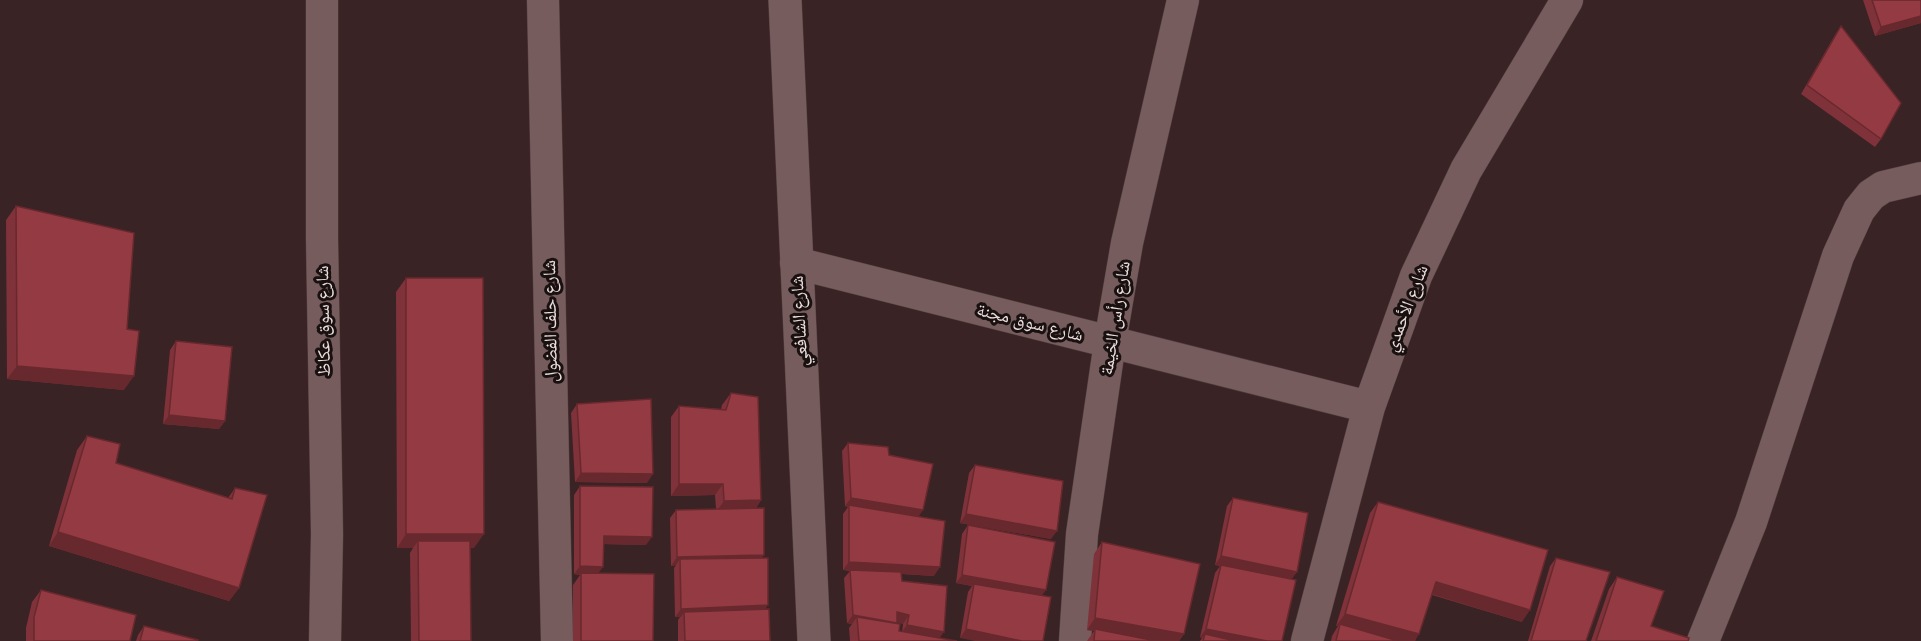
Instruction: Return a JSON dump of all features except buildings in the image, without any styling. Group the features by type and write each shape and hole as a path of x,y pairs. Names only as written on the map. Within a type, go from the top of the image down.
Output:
{"street":[{"name":"شارع سوق عكاظ","path":"322,0 326,641"},
{"name":"شارع حلف الفضول","path":"543,0 557,641"},
{"name":"شارع الشافعي","path":"785,0 814,641"},
{"name":"شارع رأس الخيمة","path":"1075,641 1082,534 1110,342 1127,243 1183,0"},
{"name":"شارع الأحمدي","path":"1307,641 1369,407 1416,276 1466,170 1568,0"},
{"path":"1703,641 1751,522 1838,256 1859,210 1871,195 1883,188 1921,178"},
{"name":"شارع سوق مجنة","path":"796,263 1369,407"}]}
